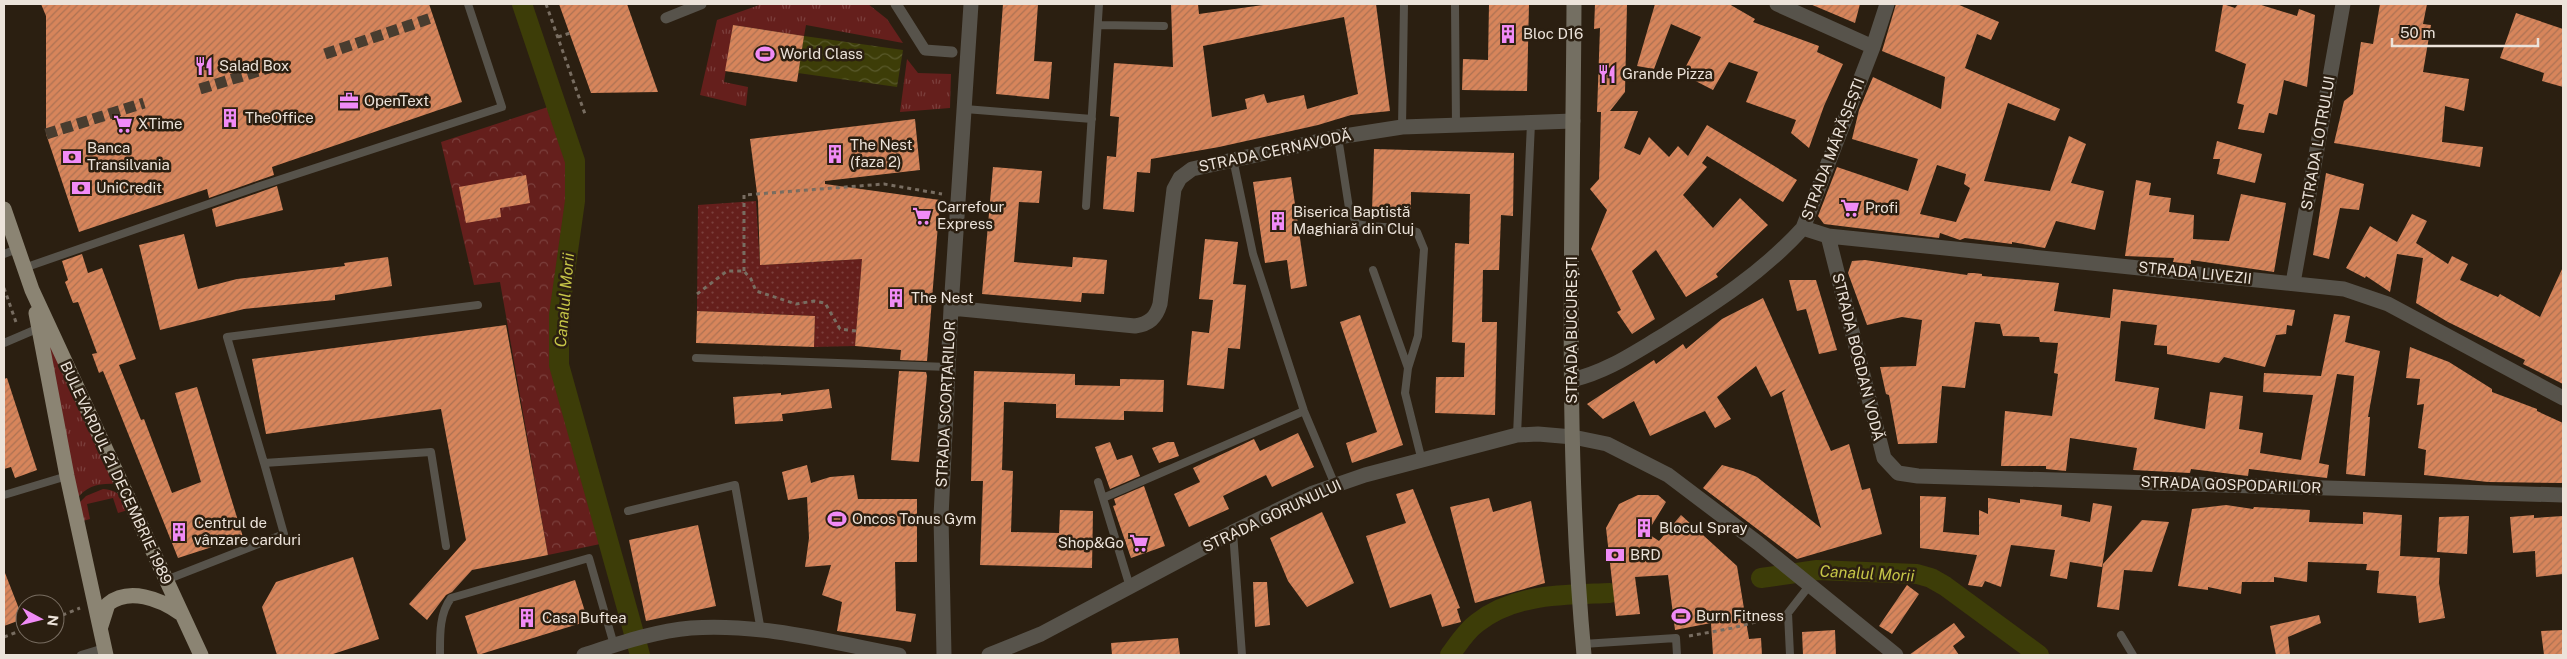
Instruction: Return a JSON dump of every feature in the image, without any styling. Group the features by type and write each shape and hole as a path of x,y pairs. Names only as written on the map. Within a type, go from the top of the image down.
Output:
{"main road":[{"name":"STRADA BUCUREȘTI","path":"1574,4 1572,380 1578,571 1584,649"},
{"name":"BULEVARDUL 21 DECEMBRIE 1989","path":"4,209 10,251 24,268 32,290 201,655"},
{"name":"BULEVARDUL 21 DECEMBRIE 1989","path":"32,290 67,476 105,651"},
{"path":"100,631 108,604 123,596 147,598 180,612"}],"street":[{"path":"666,18 701,4"},
{"path":"896,4 925,50 952,52"},
{"name":"STRADA SCORȚARILOR","path":"944,655 941,517 950,308 971,4"},
{"path":"1777,4 1873,48"},
{"name":"STRADA MĂRĂȘEȘTI","path":"1572,380 1598,374 1622,361 1731,293 1775,258 1803,228 1873,48 1887,4"},
{"name":"STRADA LOTRULUI","path":"2293,283 2343,4"},
{"name":"STRADA CERNAVODĂ","path":"950,308 1134,326 1145,325 1158,312 1160,304 1171,202 1177,184 1183,174 1192,169 1338,137 1402,127 1456,127 1573,121"},
{"name":"STRADA LIVEZII","path":"1803,228 1828,236 2344,289 2388,304 2563,398"},
{"name":"STRADA BOGDAN VODĂ","path":"1828,236 1884,458 1898,473"},
{"name":"STRADA GORUNULUI","path":"989,655 1041,634 1233,532 1313,493 1365,475 1517,435 1538,434 1573,437 1607,444 1668,475 1777,559 1896,655"},
{"name":"STRADA GOSPODARILOR","path":"1898,473 1918,476 2563,495"},
{"path":"584,655 614,645 690,628 761,631 899,655"}],"lane":[{"path":"24,268 260,186 502,107 468,4"},
{"path":"1086,206 1099,4"},
{"path":"1402,127 1404,4"},
{"path":"1455,4 1456,127"},
{"path":"1098,25 1164,26"},
{"path":"965,109 1092,119"},
{"path":"1517,435 1531,123"},
{"path":"1338,137 1349,208 1357,224 1370,228 1403,227 1417,232 1424,249 1418,336 1408,368 1405,393 1422,461"},
{"path":"1233,160 1253,254 1304,411 1335,485"},
{"path":"1373,270 1408,368"},
{"path":"166,580 284,534 227,337 478,305"},
{"path":"4,342 39,328"},
{"path":"696,358 948,367"},
{"path":"1103,498 1304,411"},
{"path":"264,463 431,452 446,546"},
{"path":"4,495 67,476"},
{"path":"1098,482 1130,587"},
{"path":"628,511 735,485 761,631"},
{"path":"1233,532 1242,655"},
{"path":"440,655 441,624 446,605 451,598 589,558 614,645"},
{"path":"1790,655 1788,613 1809,586"},
{"path":"2121,635 2133,655"},
{"path":"1584,649 1676,638 1677,655"},
{"path":"81,655 105,651"}],"path":[{"path":"546,4 586,117"},
{"path":"558,37 570,33"},
{"path":"856,331 840,329 826,303 814,301 796,304 756,291 751,279 744,271 744,194 884,184 947,195"},
{"path":"697,294 727,271 744,271"},
{"path":"65,614 81,608"},
{"path":"1676,638 1733,628 1788,613"}],"green space":[{"path":"762,4 868,4 887,19 903,43 806,25 804,36 733,25 724,82 748,87 746,106 700,95 717,20"},
{"path":"907,59 918,73 951,74 950,108 900,112"},
{"path":"551,106 568,164 568,201 554,318 553,366 605,543 548,555 500,282 474,285 441,142"},
{"path":"756,201 760,265 862,259 855,346 814,347 815,316 697,311 698,205"},
{"path":"38,309 118,484 94,486 85,491 76,500"},
{"path":"103,489 113,491 119,495 128,510 118,513 113,498 87,504 90,519 83,521 79,503 86,496"}],"water":[{"path":"804,36 903,50 897,87 798,73"}],"building":[{"name":"TheOffice","path":"41,4 429,4 462,102 272,167 274,175 209,198 207,189 79,232 46,134 46,16"},
{"path":"559,4 627,4 658,92 591,93"},
{"path":"1003,4 1038,4 1034,61 1052,62 1049,99 996,94"},
{"path":"1171,4 1198,4 1199,14 1270,4 1376,4 1390,111 1351,115 1318,125 1219,147 1151,159 1150,173 1137,172 1134,212 1103,209 1107,156 1116,157 1119,117 1110,116 1114,63 1173,67","holes":["1344,17 1358,94 1307,109 1304,95 1267,103 1264,94 1245,99 1247,109 1212,117 1203,46"]},
{"name":"Bloc D16","path":"1489,4 1529,4 1527,91 1462,90 1463,59 1488,60"},
{"path":"1595,4 1627,4 1625,92 1610,111 1638,111 1624,148 1640,155 1649,137 1669,157 1678,146 1688,156 1707,125 1797,180 1783,202 1707,156 1702,163 1707,167 1683,195 1713,228 1740,198 1768,225 1716,274 1718,277 1686,297 1656,250 1632,271 1655,319 1632,334 1617,312 1621,310 1591,249 1607,210 1590,189 1599,179 1601,112 1597,112 1600,28 1594,29"},
{"path":"1655,4 1729,4 1755,19 1753,22 1819,46 1817,52 1843,64 1824,106 1809,148 1791,133 1796,120 1746,102 1758,72 1729,62 1713,90 1682,74 1701,37 1671,24 1654,69 1637,66"},
{"path":"1810,4 1860,4 1855,23"},
{"path":"1896,4 1957,4 1999,22 1991,40 1977,34 1965,68 2060,109 2055,121 2008,103 1984,181 2050,191 2069,136 2086,144 2071,183 2104,191 2095,230 2056,221 2045,248 2012,242 2012,244 1965,238 1960,240 1940,233 1939,238 1824,224 1818,216 1837,167 1908,191 1918,159 1852,139 1859,110 1873,77 1941,109 1945,77 1882,51","holes":["1937,165 1966,174 1964,184 1970,188 1956,222 1920,214"]},
{"path":"2223,4 2235,8 2238,4 2258,4 2297,16 2299,9 2315,15 2307,87 2284,80 2277,115 2269,113 2264,133 2238,129 2244,105 2237,103 2246,64 2215,51"},
{"path":"2380,4 2427,4 2423,24 2431,25 2423,72 2469,79 2464,111 2445,106 2442,142 2483,147 2480,167 2334,143 2344,101 2353,94 2361,42 2373,44"},
{"path":"2516,13 2563,29 2563,87 2542,81 2544,73 2500,58"},
{"name":"World Class","path":"733,25 804,36 797,82 725,71"},
{"name":"The Nest","path":"915,119 920,170 825,181 825,184 940,200 927,361 900,360 901,350 855,346 862,259 760,265 758,201 750,139"},
{"path":"2217,141 2262,154 2255,183 2217,174 2220,159 2213,159"},
{"path":"1374,149 1514,153 1513,216 1501,215 1499,270 1483,270 1482,322 1497,322 1495,415 1435,413 1436,377 1464,377 1465,343 1452,342 1455,243 1469,244 1470,194 1411,192 1411,212 1372,211"},
{"path":"993,167 1042,171 1039,203 1019,202 1014,262 1072,267 1073,257 1107,260 1104,294 1082,293 1081,302 982,294"},
{"path":"2326,173 2364,184 2359,210 2340,208 2329,259 2313,255"},
{"path":"526,175 530,203 500,208 501,217 466,223 459,187"},
{"name":"Biserica Baptistă Maghiară din Cluj","path":"1291,177 1307,286 1291,289 1287,260 1265,263 1253,182"},
{"path":"2136,180 2151,183 2149,195 2171,198 2169,212 2194,215 2193,239 2229,241 2241,194 2286,203 2274,272 2191,260 2191,264 2173,262 2174,258 2125,256"},
{"path":"277,186 283,210 216,227 212,209"},
{"path":"2412,214 2427,221 2416,243 2448,264 2452,256 2468,264 2460,280 2498,297 2500,294 2540,317 2563,267 2563,384 2523,364 2525,360 2448,322 2416,303 2423,258 2397,254 2390,292 2366,276 2365,278 2346,268 2370,226 2397,242"},
{"path":"184,234 198,289 237,279 345,266 344,263 388,257 392,286 335,295 335,300 244,309 160,330 139,245"},
{"path":"1205,239 1238,242 1233,284 1246,285 1240,349 1228,348 1224,389 1187,385 1192,331 1209,333 1213,300 1199,299"},
{"path":"82,254 88,273 102,268 136,359 119,365 141,420 144,419 172,493 201,482 175,393 197,387 243,537 178,558 103,371 99,373 92,354 97,353 78,302 73,303 65,282 68,280 62,261"},
{"path":"1865,260 1967,275 1968,273 1974,273 1982,274 1982,276 2059,283 2054,311 2110,318 2113,289 2295,310 2292,326 2287,325 2286,334 2276,335 2265,367 2224,357 2219,363 2167,354 2167,346 2154,345 2157,325 2121,321 2115,381 2159,388 2154,419 2205,429 2210,392 2243,396 2239,429 2263,433 2260,453 2301,460 2313,395 2263,392 2264,373 2321,376 2334,314 2350,316 2345,342 2380,351 2368,417 2370,417 2365,476 2346,474 2354,376 2337,374 2319,463 2329,465 2327,478 2249,469 2248,476 2191,469 2190,473 2133,470 2137,448 2070,438 2066,471 2046,469 2046,466 2001,466 2005,411 2052,416 2058,374 2054,373 2058,343 2040,342 2039,337 2003,336 2000,324 1975,322 1965,388 1942,386 1937,443 1898,444 1889,395 1886,394 1880,367 1916,366 1922,320 1902,317 1867,325 1848,273 1852,261"},
{"path":"1789,280 1816,280 1837,350 1819,354 1806,309 1797,311"},
{"path":"1763,298 1831,451 1849,444 1862,490 1870,488 1882,534 1797,559 1703,488 1722,465 1743,471 1757,477 1821,528 1782,393 1786,389 1771,397 1756,366 1717,397 1731,419 1715,428 1705,411 1650,436 1634,401 1603,419 1587,404 1654,360 1656,364 1683,344 1686,349 1722,319"},
{"path":"697,311 815,316 814,347 696,343"},
{"path":"1360,315 1403,445 1352,463 1346,443 1377,432 1340,322"},
{"path":"506,325 548,555 472,570 452,592 446,595 427,620 409,604 466,540 441,409 266,434 252,359"},
{"path":"2410,347 2449,362 2492,389 2492,392 2537,409 2537,411 2563,423 2563,483 2488,482 2424,475 2426,450 2418,448 2424,404 2417,405 2420,379 2406,378"},
{"path":"899,371 926,372 927,376 919,462 891,460"},
{"path":"974,371 1075,374 1075,385 1120,386 1120,379 1164,380 1163,412 1124,411 1124,420 1056,418 1056,404 1004,402 1002,470 1013,471 1011,532 1059,533 1060,510 1093,511 1092,568 980,565 983,481 971,481"},
{"path":"7,378 37,470 15,478 11,467 4,469 4,379"},
{"path":"829,389 832,408 782,414 783,421 735,424 733,397 781,393 781,395"},
{"path":"1298,433 1314,467 1272,487 1266,475 1223,496 1229,509 1189,527 1174,494 1200,482 1193,468 1254,439 1260,451"},
{"path":"1110,442 1117,460 1132,455 1140,476 1110,489 1095,447"},
{"path":"1168,442 1174,442 1179,456 1159,463 1152,448"},
{"path":"807,465 811,483 830,477 854,475 858,499 917,499 917,562 895,562 896,611 916,614 911,642 837,631 842,602 822,595 831,565 805,567 809,538 807,497 788,500 782,472"},
{"path":"1144,486 1165,546 1131,558 1113,506 1116,505 1114,499"},
{"path":"1413,489 1460,608 1457,609 1461,622 1442,627 1431,594 1390,608 1366,536 1406,523 1396,494"},
{"path":"1638,495 1658,495 1666,502 1647,533 1659,541 1681,515 1737,566 1749,639 1761,638 1762,655 1713,655 1711,623 1675,630 1668,575 1635,577 1640,614 1616,616 1606,528 1619,504"},
{"path":"1920,496 1946,497 1943,532 1979,535 1979,510 1988,514 1988,498 2020,503 2020,499 2062,505 2061,516 2090,522 2093,503 2112,506 2102,567 2070,562 2067,579 2050,576 2055,550 2011,545 2001,587 1985,581 1982,587 1968,585 1977,555 1920,548"},
{"path":"1489,498 1493,512 1531,501 1545,583 1475,603 1450,507"},
{"path":"2226,505 2253,509 2254,507 2310,510 2309,522 2363,524 2363,512 2402,515 2400,556 2440,558 2439,583 2445,618 2419,623 2416,596 2377,593 2379,571 2366,570 2367,564 2308,562 2307,582 2274,577 2274,582 2242,582 2241,594 2208,587 2208,590 2178,586 2192,509"},
{"path":"1322,512 1354,583 1307,607 1288,581 1270,538"},
{"path":"2534,515 2534,518 2563,516 2563,574 2536,577 2535,551 2513,553 2510,517"},
{"path":"2469,516 2467,554 2437,552 2439,517"},
{"path":"2142,520 2169,522 2152,572 2124,570 2119,610 2097,607 2103,564"},
{"path":"698,525 716,606 646,621 629,540"},
{"path":"353,557 379,639 330,655 277,655 262,607 276,582"},
{"path":"4,574 15,599 15,622 4,626"},
{"name":"Casa Buftea","path":"575,580 588,621 478,655 465,616"},
{"path":"1253,582 1267,582 1270,625 1255,627"},
{"path":"1907,585 1919,594 1892,634 1879,626"},
{"path":"2319,615 2321,623 2288,637 2290,655 2276,655 2270,626"},
{"path":"1954,623 1965,637 1953,646 1959,655 1909,655"},
{"path":"1835,630 1836,655 1803,655 1802,632"},
{"path":"2563,630 2563,655 2544,655 2541,631"},
{"path":"1178,638 1180,655 1112,655 1111,643"}],"waterway":[{"name":"Canalul Morii","path":"522,4 575,161 575,201 559,315 559,365 640,655"},
{"name":"Canalul Morii","path":"1761,578 1817,570 1917,574 1931,578 1945,586 2039,655"},
{"name":"Canalul Morii","path":"1450,655 1473,626 1492,613 1507,606 1558,595 1610,593"}],"tunnel":[{"path":"325,54 434,17"},
{"path":"200,89 272,67"},
{"path":"46,134 144,103"}],"place":[{"name":"Bloc D16","path":"1508,34"},
{"name":"World Class","path":"765,54"},
{"name":"Salad Box","path":"204,66"},
{"name":"Grande Pizza","path":"1607,74"},
{"name":"OpenText","path":"349,101"},
{"name":"TheOffice","path":"230,118"},
{"name":"XTime","path":"123,124"},
{"name":"The Nest (faza 2)","path":"835,154"},
{"name":"Banca Transilvania","path":"72,157"},
{"name":"UniCredit","path":"81,188"},
{"name":"Profi","path":"1850,208"},
{"name":"Carrefour Express","path":"922,216"},
{"name":"Biserica Baptistă Maghiară din Cluj","path":"1278,221"},
{"name":"The Nest","path":"896,298"},
{"name":"Oncos Tonus Gym","path":"837,519"},
{"name":"Blocul Spray","path":"1644,528"},
{"name":"Centrul de vânzare carduri","path":"179,532"},
{"name":"Shop&Go","path":"1139,543"},
{"name":"BRD","path":"1615,555"},
{"name":"Burn Fitness","path":"1681,616"},
{"name":"Casa Buftea","path":"527,618"}]}
